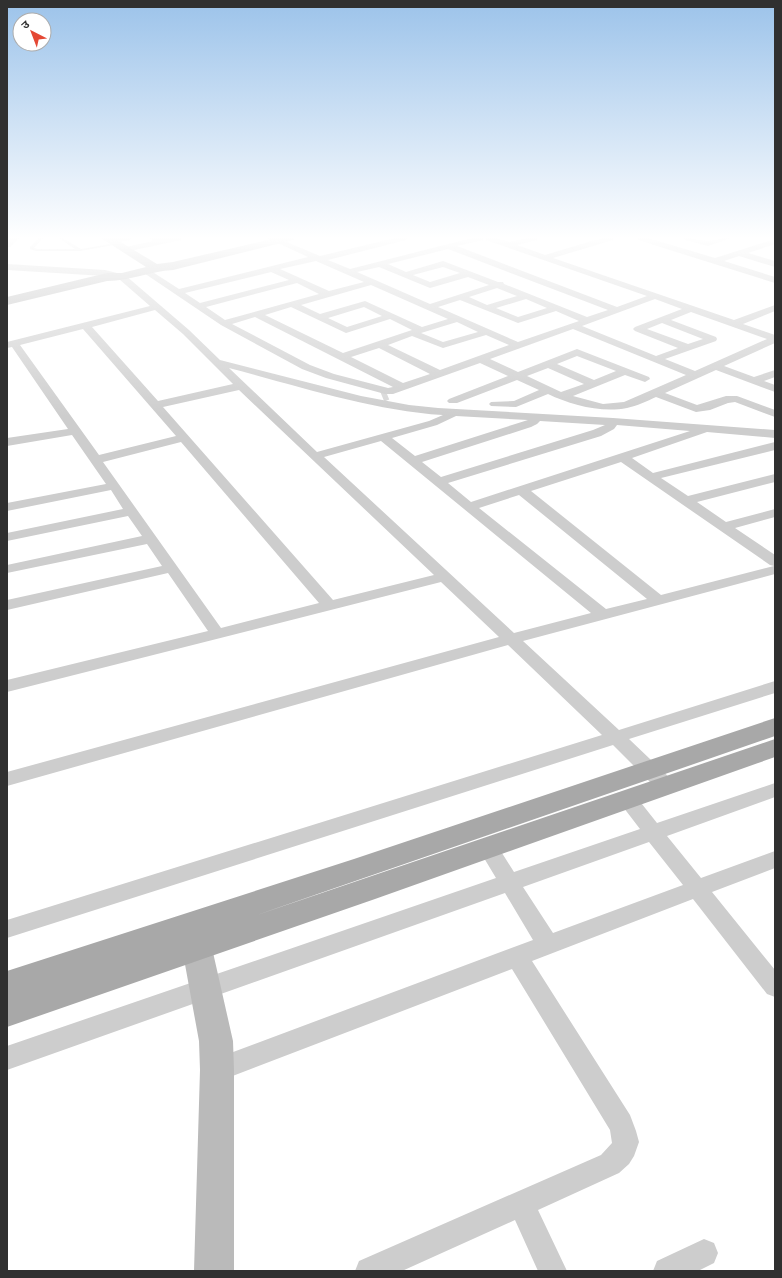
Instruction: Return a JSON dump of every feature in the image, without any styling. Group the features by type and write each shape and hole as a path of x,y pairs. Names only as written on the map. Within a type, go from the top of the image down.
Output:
{"main road":[{"path":"7,1012 197,948 627,799 657,777 775,727"},
{"path":"7,985 355,870 657,777 775,748"}],"street":[{"path":"7,301 21,298"},
{"path":"7,306 42,298"},
{"path":"146,298 216,361 657,777"},
{"path":"186,298 224,322 306,367 386,394 414,398 453,407 537,416 605,415 709,429 775,434"},
{"path":"198,306 230,298"},
{"path":"224,322 315,298"},
{"path":"408,298 519,346"},
{"path":"430,307 458,298"},
{"path":"462,298 518,320 556,308"},
{"path":"486,308 521,298"},
{"path":"530,298 588,320"},
{"path":"584,298 617,310"},
{"path":"372,402 386,394 439,374 651,298"},
{"path":"660,298 775,339"},
{"path":"292,304 346,330 391,316"},
{"path":"319,317 365,304 391,316 416,332 443,345 487,332"},
{"path":"157,307 11,344 75,431 217,633"},
{"path":"734,324 775,308"},
{"path":"315,456 433,423 447,417 453,407 517,376 689,309"},
{"path":"764,312 775,315"},
{"path":"256,314 402,388"},
{"path":"342,357 458,319"},
{"path":"656,360 712,339 662,320"},
{"path":"85,325 157,405 329,605"},
{"path":"573,326 695,375"},
{"path":"631,332 688,348"},
{"path":"605,415 775,339"},
{"path":"379,344 439,374"},
{"path":"577,352 645,379"},
{"path":"439,482 597,433 610,427 605,415 481,359"},
{"path":"216,361 372,402 409,408 508,405 522,402 548,390"},
{"path":"548,364 594,384"},
{"path":"330,376 360,366"},
{"path":"715,366 775,389"},
{"path":"562,396 626,372"},
{"path":"755,381 775,374"},
{"path":"157,405 241,386"},
{"path":"656,393 696,409 701,409 730,398 737,399 775,414"},
{"path":"413,461 527,425 533,422 537,416"},
{"path":"469,507 709,429"},
{"path":"7,442 75,431"},
{"path":"383,437 603,615"},
{"path":"95,460 184,438"},
{"path":"651,477 775,446"},
{"path":"622,457 775,562"},
{"path":"686,501 775,478"},
{"path":"7,507 113,486"},
{"path":"521,490 659,601"},
{"path":"7,537 131,511"},
{"path":"724,527 775,513"},
{"path":"7,569 150,539"},
{"path":"7,605 171,568"},
{"path":"7,779 511,639 775,570"},
{"path":"7,686 444,577"},
{"path":"7,929 775,687"},
{"path":"7,1058 775,790"},
{"path":"627,799 775,987"},
{"path":"488,848 548,945"},
{"path":"217,1070 775,860"},
{"path":"197,948 216,1041 217,1070 214,1271"},
{"path":"369,1271 610,1164 623,1152 626,1139 621,1124 517,956"},
{"path":"521,1203 553,1271"},
{"path":"667,1271 704,1253"}],"tunnel":[{"path":"382,396 387,394"}]}
